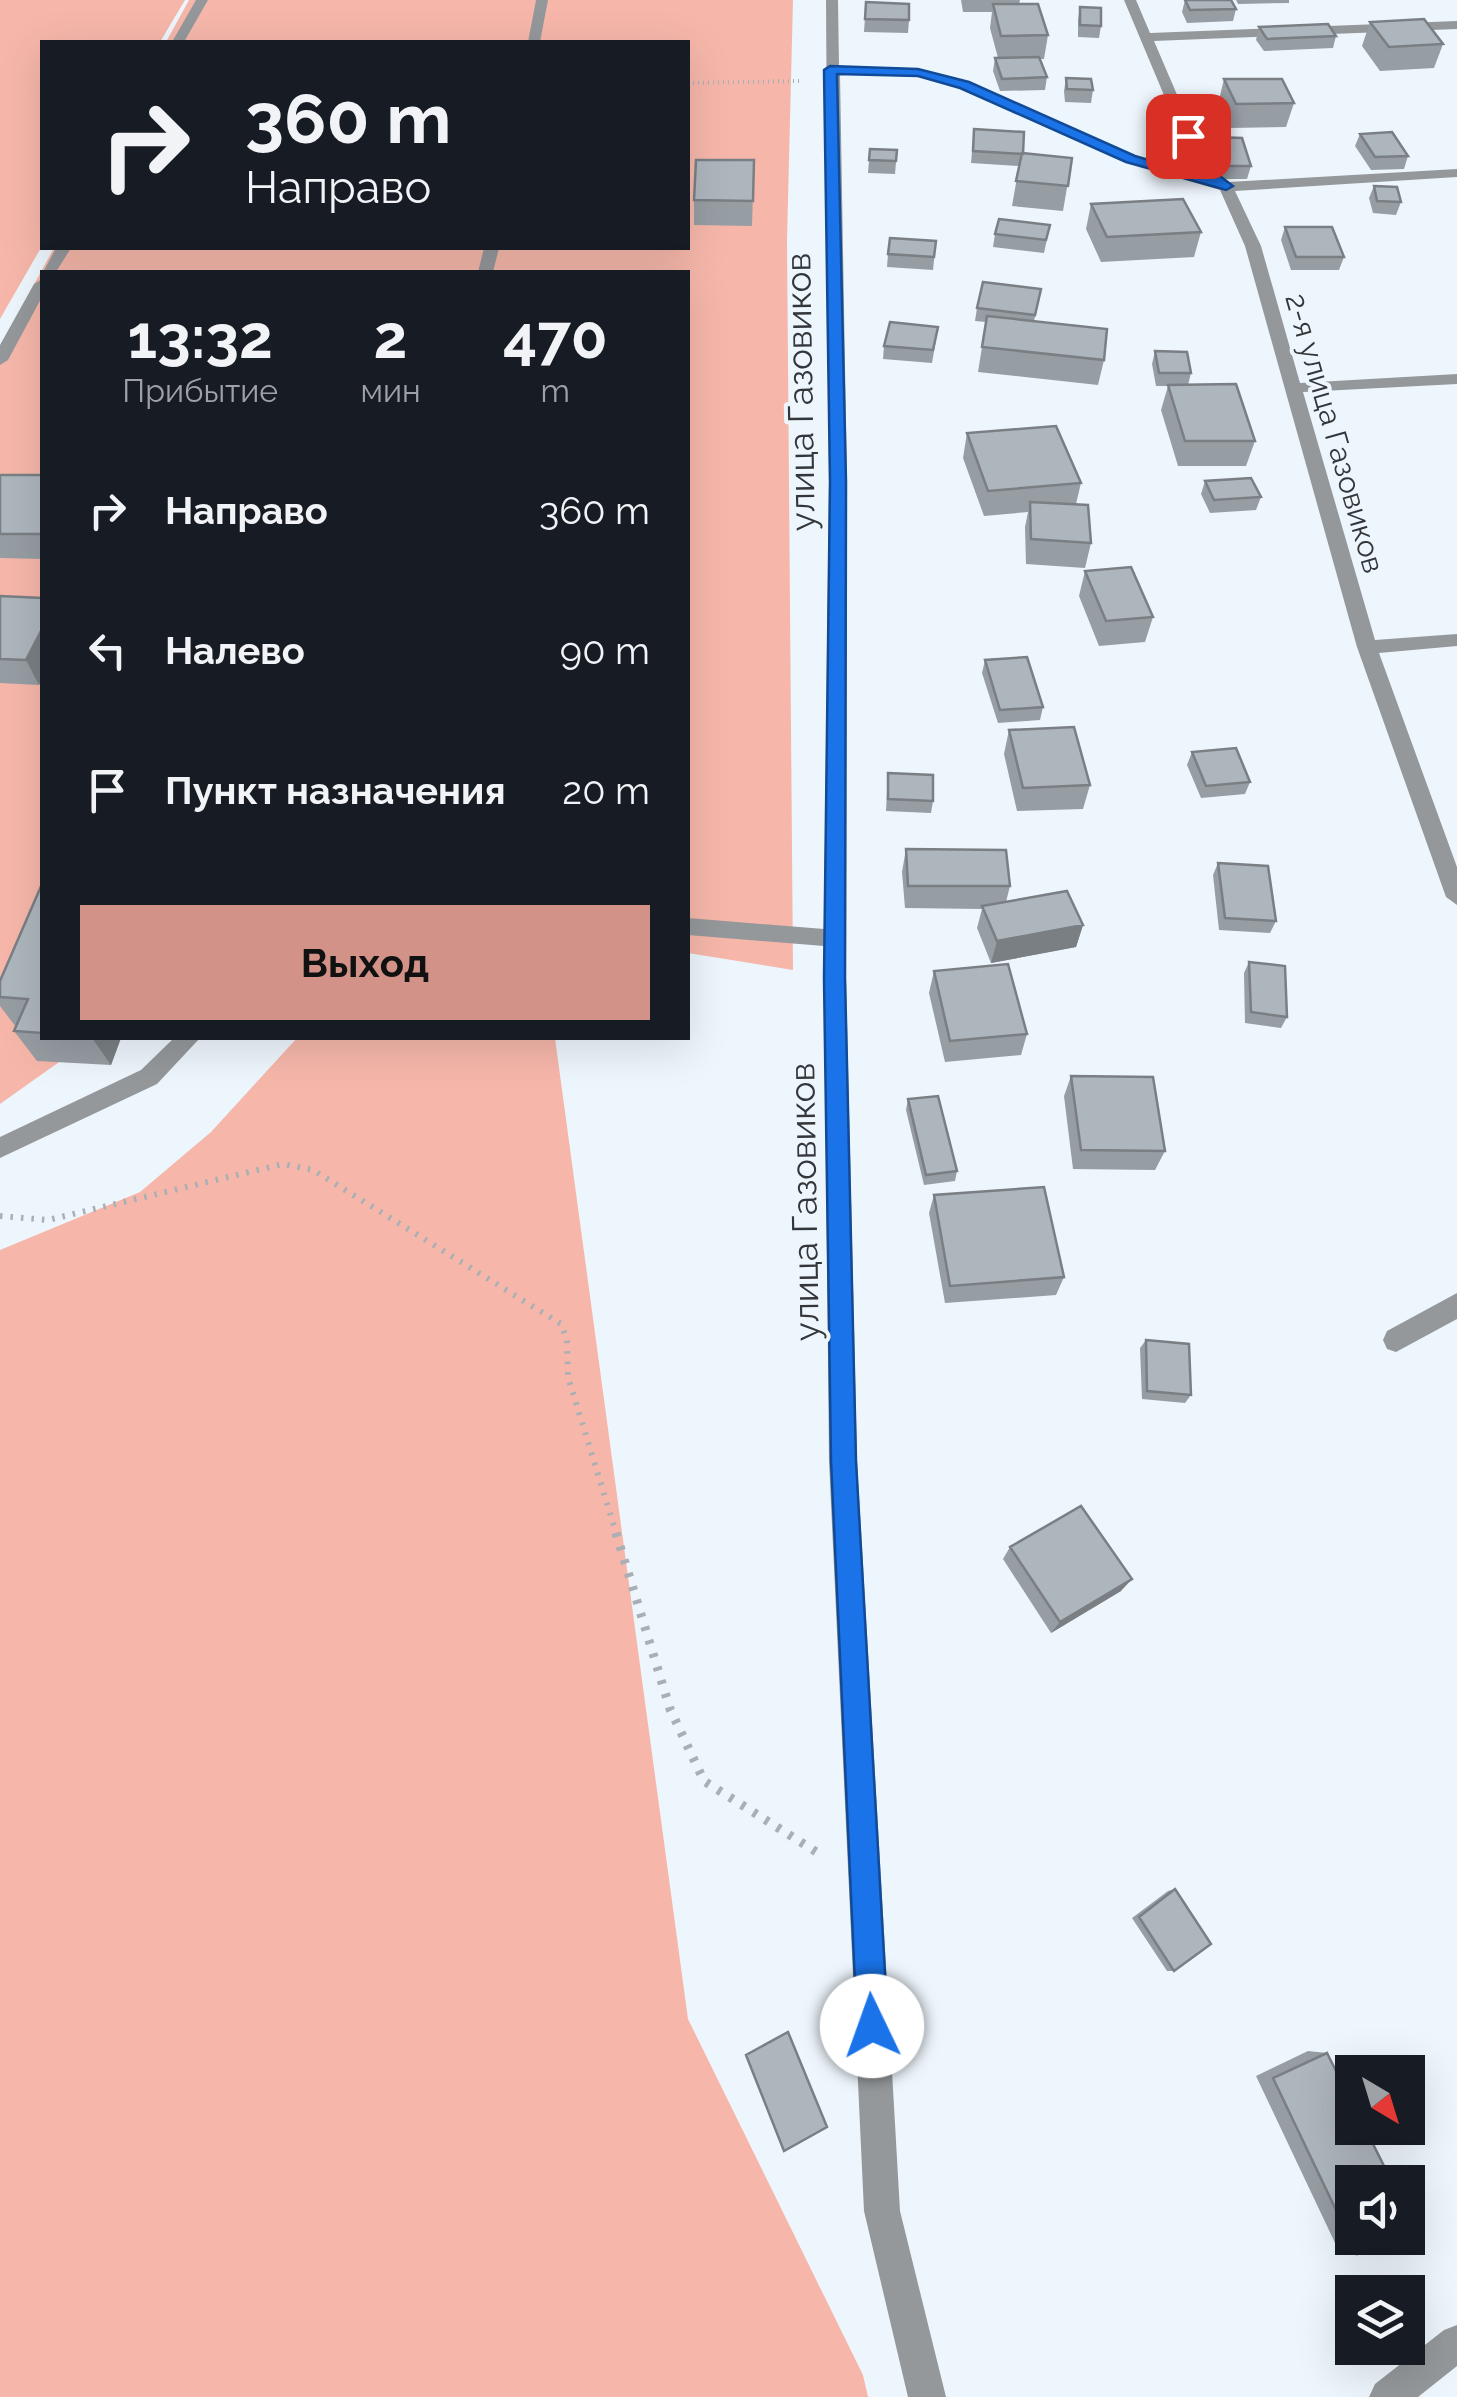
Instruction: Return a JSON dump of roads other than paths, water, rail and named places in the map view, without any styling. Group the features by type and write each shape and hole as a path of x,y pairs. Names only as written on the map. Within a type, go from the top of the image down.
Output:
{"street":[{"path":"179,40 202,0"},
{"path":"534,40 542,0"},
{"name":"улица Газовиков","path":"832,0 838,482 835,938 843,1461 882,2211 927,2397"},
{"name":"2-я улица Газовиков","path":"1130,0 1202,169 1226,186 1253,246 1368,647 1457,897"},
{"path":"1144,37 1457,25"},
{"path":"830,76 918,73 965,85 1130,159 1226,186 1457,173"},
{"path":"0,360 40,288"},
{"path":"1293,388 1457,379"},
{"path":"1368,647 1457,640"},
{"path":"690,927 835,938"},
{"path":"0,1148 149,1077 186,1040"},
{"path":"1396,1340 1457,1304"},
{"path":"1388,2397 1457,2343"}]}
